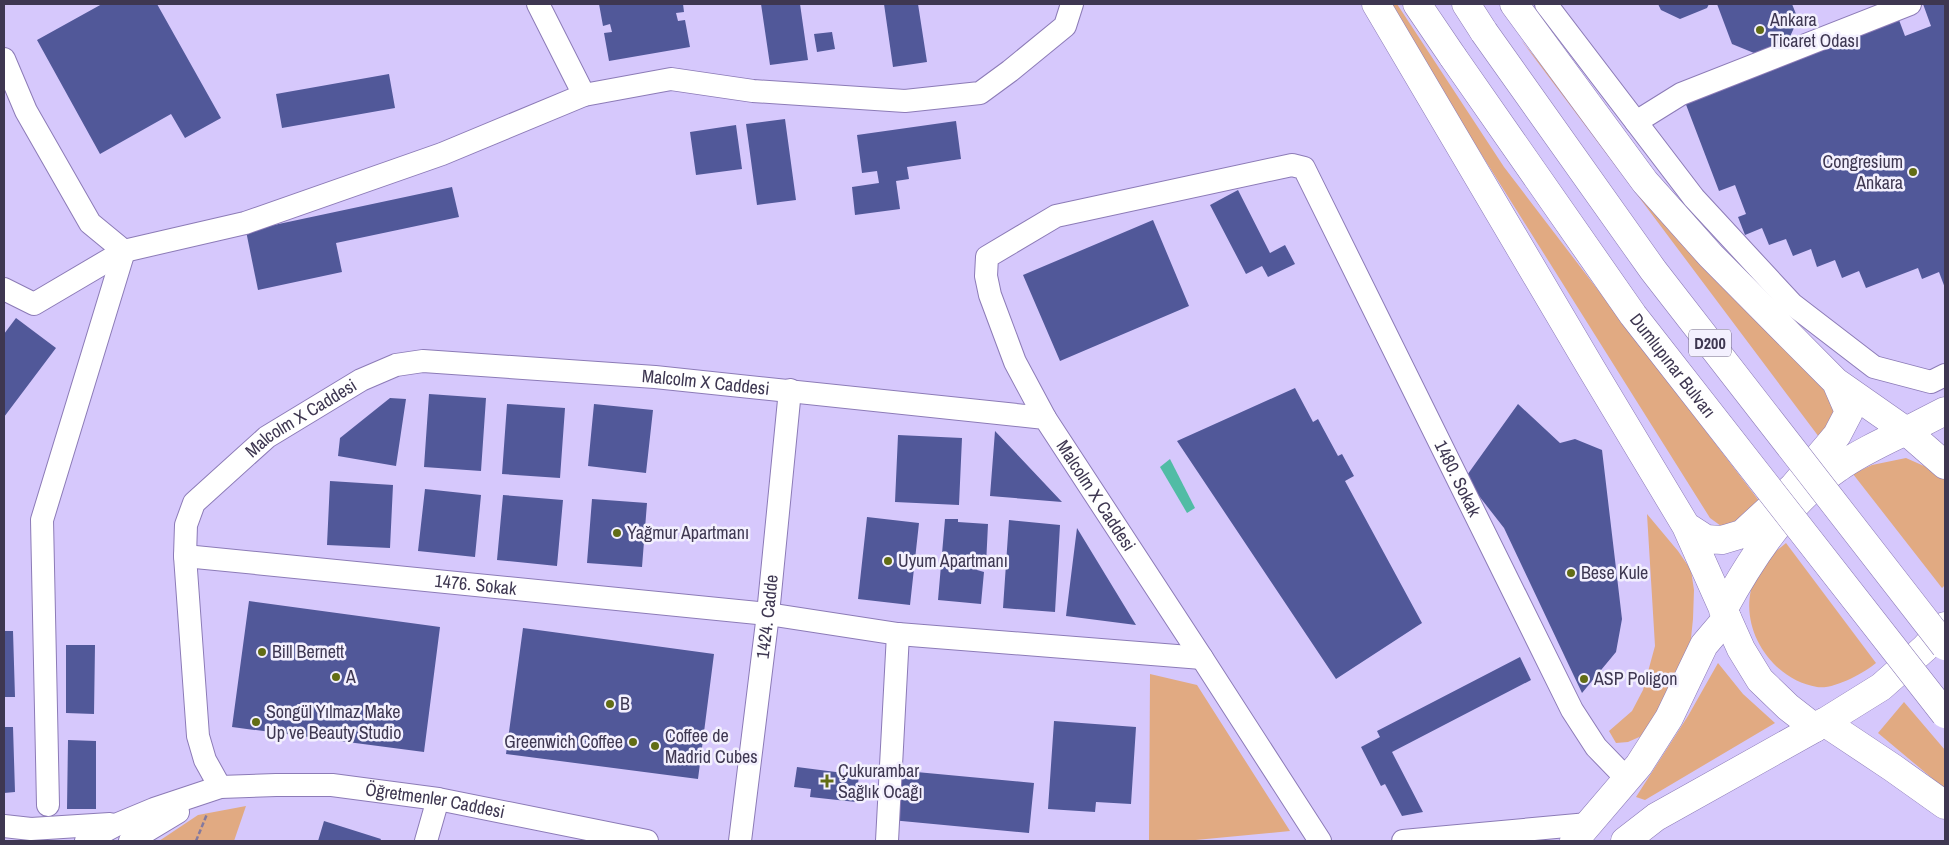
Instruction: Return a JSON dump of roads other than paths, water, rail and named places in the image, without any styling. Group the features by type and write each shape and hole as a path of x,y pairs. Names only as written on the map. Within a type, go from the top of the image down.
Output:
{"main road":[{"path":"1376,4 1590,368 1686,526 1741,649 1760,680 1788,706 1893,768 1945,806"},
{"name":"Dumlupınar Bulvarı","path":"1417,4 1633,315 1945,714"},
{"name":"D200","path":"1466,4 1654,270 1945,646"},
{"path":"1514,4 1645,182 1711,256 1836,382 1906,431 1945,465"},
{"path":"1686,526 1706,539 1722,540 1742,534 1793,487 1837,436 1849,412 1836,382"},
{"path":"1581,833 1639,764 1669,718 1704,645 1725,614 1740,578 1769,537 1804,496 1837,468 1872,447 1945,411"},
{"path":"1625,841 1656,817 1819,725 1881,687 1925,648 1945,626"}],"street":[{"path":"538,4 584,96"},
{"path":"4,289 34,304 124,251 245,223 442,154 584,96 671,79 752,91 905,101 980,93 1065,26 1072,4"},
{"path":"1546,4 1694,198 1792,304 1874,367 1932,382 1945,375"},
{"path":"1636,122 1681,94 1910,4"},
{"path":"4,58 26,111 90,222 124,251"},
{"name":"1480. Sokak","path":"1045,418 1016,362 990,295 986,276 987,257 1056,216 1292,165 1304,168 1572,710 1596,746 1627,779"},
{"path":"48,805 42,520 124,251"},
{"name":"Malcolm X Caddesi","path":"220,787 206,760 198,736 185,556 186,525 194,503 266,437 361,380 396,365 423,361 655,377 1045,418 1320,841"},
{"name":"1424. Cadde","path":"740,841 768,614 790,390"},
{"name":"1476. Sokak","path":"185,556 768,614 898,634 1202,658"},
{"path":"887,841 898,634"},
{"name":"Öğretmenler Caddesi","path":"86,841 124,833 220,787 276,785 332,786 438,800 647,841"},
{"path":"426,841 438,800"},
{"name":"Öğretmenler Caddesi","path":"4,826 124,833"},
{"path":"1402,841 1581,833"}],"place":[{"name":"Ankara Ticaret Odası","path":"1760,30"},
{"name":"Congresium Ankara","path":"1913,172"},
{"name":"Yağmur Apartmanı","path":"617,533"},
{"name":"Uyum Apartmanı","path":"888,561"},
{"name":"Bese Kule","path":"1571,573"},
{"name":"Bill Bernett","path":"262,652"},
{"name":"A","path":"336,677"},
{"name":"ASP Poligon","path":"1584,679"},
{"name":"B","path":"610,704"},
{"name":"Songül Yılmaz Make Up ve Beauty Studio","path":"256,722"},
{"name":"Greenwich Coffee","path":"633,742"},
{"name":"Coffee de Madrid Cubes","path":"655,746"},
{"name":"Çukurambar Sağlık Ocağı","path":"827,781"}]}
